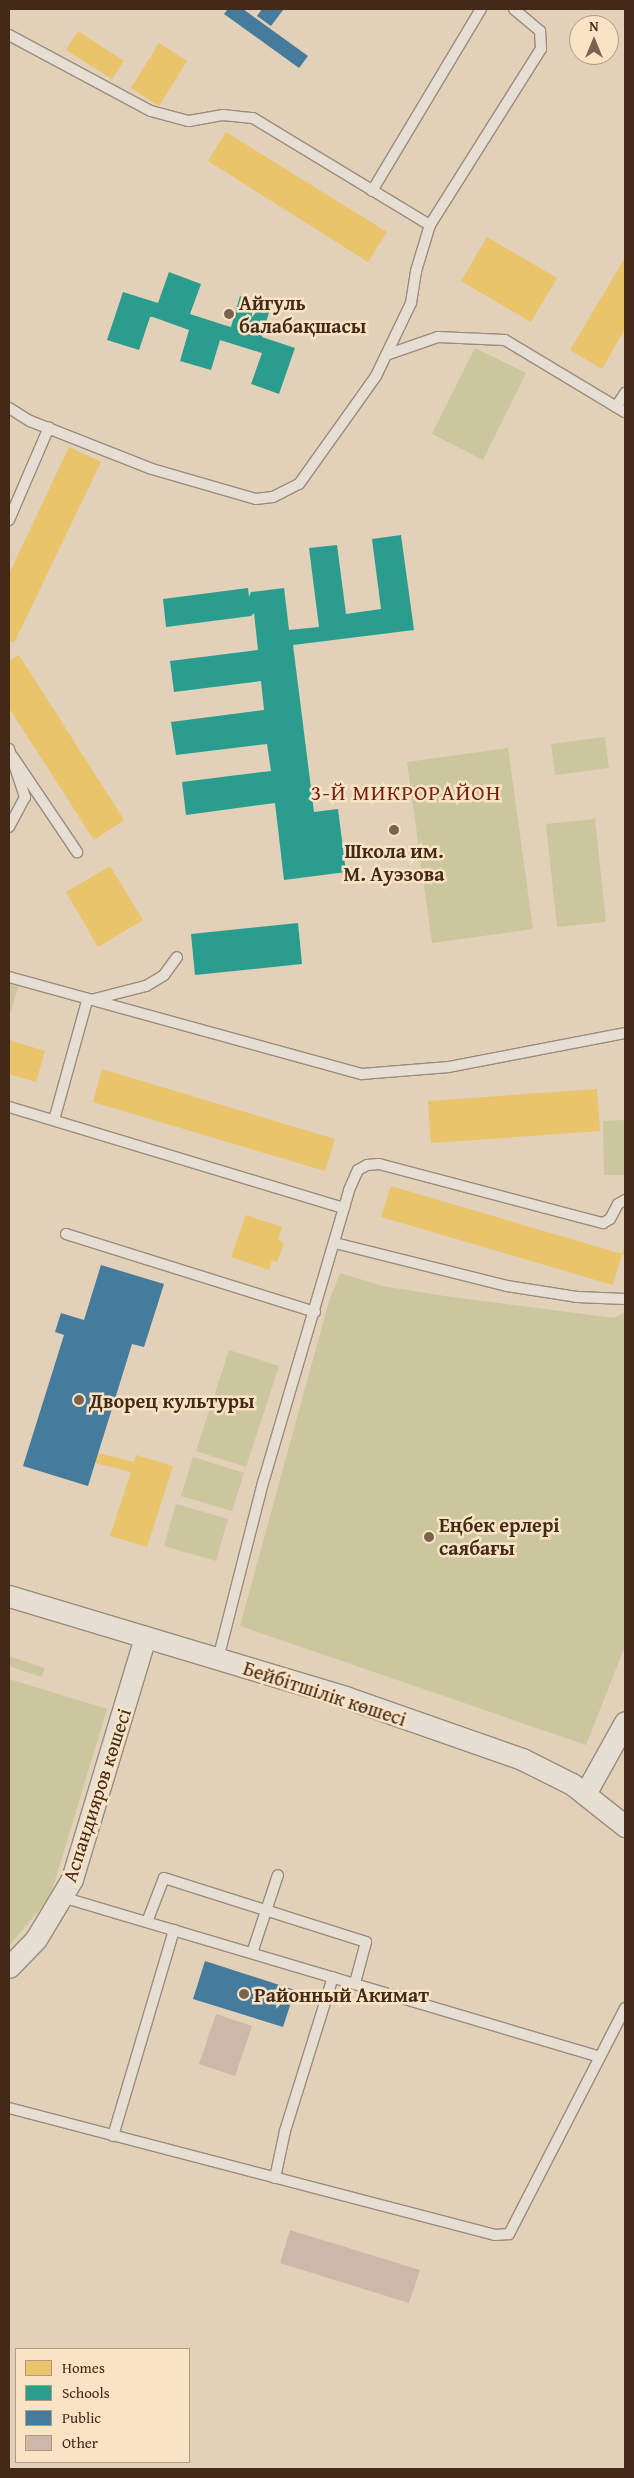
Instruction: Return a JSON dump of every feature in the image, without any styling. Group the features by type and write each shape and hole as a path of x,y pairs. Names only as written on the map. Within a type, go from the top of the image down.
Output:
{"street":[{"name":"Бейбітшілік көшесі","path":"9,1596 345,1697 522,1759 585,1794 625,1826"},
{"name":"Аспандияров көшесі","path":"9,1967 36,1939 72,1880 145,1637"},
{"path":"585,1794 625,1722"}],"lane":[{"path":"372,191 481,9"},
{"path":"9,408 49,427 152,468 256,499 273,497 299,484 376,376 411,303 416,271 430,225 541,49 540,31 514,9"},
{"path":"9,35 151,111 189,121 223,115 253,118 430,225"},
{"path":"386,355 438,338 505,340 621,410 625,393"},
{"path":"9,520 49,427"},
{"path":"9,827 25,797 11,753"},
{"path":"11,753 77,852"},
{"path":"86,1001 146,986 164,975 177,957"},
{"path":"9,977 86,1001 362,1074 449,1067 625,1033"},
{"path":"54,1120 86,1001"},
{"path":"9,1107 344,1208"},
{"path":"218,1659 263,1483 315,1312 344,1208 358,1170 367,1165 379,1164 603,1223 610,1219 618,1204 625,1200"},
{"path":"66,1234 315,1312"},
{"path":"335,1242 507,1286 577,1297 625,1299"},
{"path":"252,1953 278,1875"},
{"path":"148,1922 164,1878 366,1942 355,1983"},
{"path":"62,1896 600,2057"},
{"path":"113,2136 174,1930"},
{"path":"275,2178 285,2131 333,1977"},
{"path":"9,2108 495,2235 509,2234 625,2008"}],"shaded area":[{"path":"475,348 526,373 483,460 432,434"},
{"path":"605,737 609,768 555,775 551,744"},
{"path":"508,748 533,929 432,943 407,762"},
{"path":"595,819 606,922 557,927 546,824"},
{"path":"9,984 18,987 11,1012 9,1011"},
{"path":"625,1120 625,1175 604,1175 603,1121"},
{"path":"340,1273 382,1286 451,1297 614,1318 625,1312 625,1646 586,1745 240,1626 329,1301"},
{"path":"229,1350 279,1366 246,1467 196,1451"},
{"path":"193,1457 244,1473 232,1511 181,1496"},
{"path":"176,1504 228,1519 216,1561 164,1546"},
{"path":"9,1656 45,1668 41,1677 9,1666"},
{"path":"9,1679 107,1709 50,1897 9,1946"}],"building: Homes":[{"path":"78,31 124,61 112,79 66,50"},
{"path":"159,43 187,61 159,106 131,88"},
{"path":"226,132 387,232 368,262 208,161"},
{"path":"487,237 557,278 531,322 461,281"},
{"path":"625,258 625,329 602,369 570,350"},
{"path":"69,447 101,462 14,643 9,640 9,574"},
{"path":"19,655 124,820 94,840 9,708 9,661"},
{"path":"110,866 143,920 98,947 66,892"},
{"path":"9,1040 45,1051 36,1082 9,1074"},
{"path":"102,1069 335,1139 325,1171 93,1102"},
{"path":"597,1089 600,1131 431,1143 428,1101"},
{"path":"391,1186 622,1254 613,1285 381,1217"},
{"path":"246,1215 282,1227 278,1240 284,1243 277,1262 272,1260 269,1270 231,1257"},
{"path":"625,1243 625,1255 622,1254"},
{"path":"98,1453 134,1462 136,1455 173,1466 147,1547 110,1536 131,1472 95,1463"}],"building: Schools":[{"path":"169,272 201,284 190,314 224,325 231,327 240,296 271,305 262,337 295,348 279,394 251,384 262,353 220,340 211,370 180,361 189,330 153,317 150,317 139,350 107,340 123,292 158,303"},
{"path":"401,535 414,630 293,645 314,812 338,809 346,872 284,880 275,803 186,815 182,782 271,771 267,744 176,755 171,722 264,710 261,681 174,692 170,661 258,650 254,613 251,616 166,627 163,599 248,588 249,597 251,592 284,588 289,630 319,627 309,548 337,545 346,614 381,609 372,539"},
{"path":"298,923 302,964 195,975 191,934"}],"building: Public":[{"path":"228,9 243,9 308,56 299,68 224,14"},
{"path":"262,9 283,10 271,26 257,16"},
{"name":"Дворец культуры","path":"101,1265 164,1284 144,1347 132,1344 88,1486 23,1466 64,1335 55,1332 61,1313 84,1320"},
{"name":"Районный Акимат","path":"205,1961 295,1990 283,2027 193,1999"}],"building: Other":[{"path":"216,2014 252,2026 235,2076 199,2064"},
{"path":"290,2230 420,2270 409,2303 280,2263"}],"place":[{"name":"Айгуль балабақшасы","path":"229,314"},
{"name":"Школа им. М. Ауэзова","path":"394,830"},
{"name":"Дворец культуры","path":"79,1400"},
{"name":"Еңбек ерлері саябағы","path":"429,1537"},
{"name":"Районный Акимат","path":"244,1994"}],"district":[{"name":"3-Й МИКРОРАЙОН","path":"406,793"}]}
